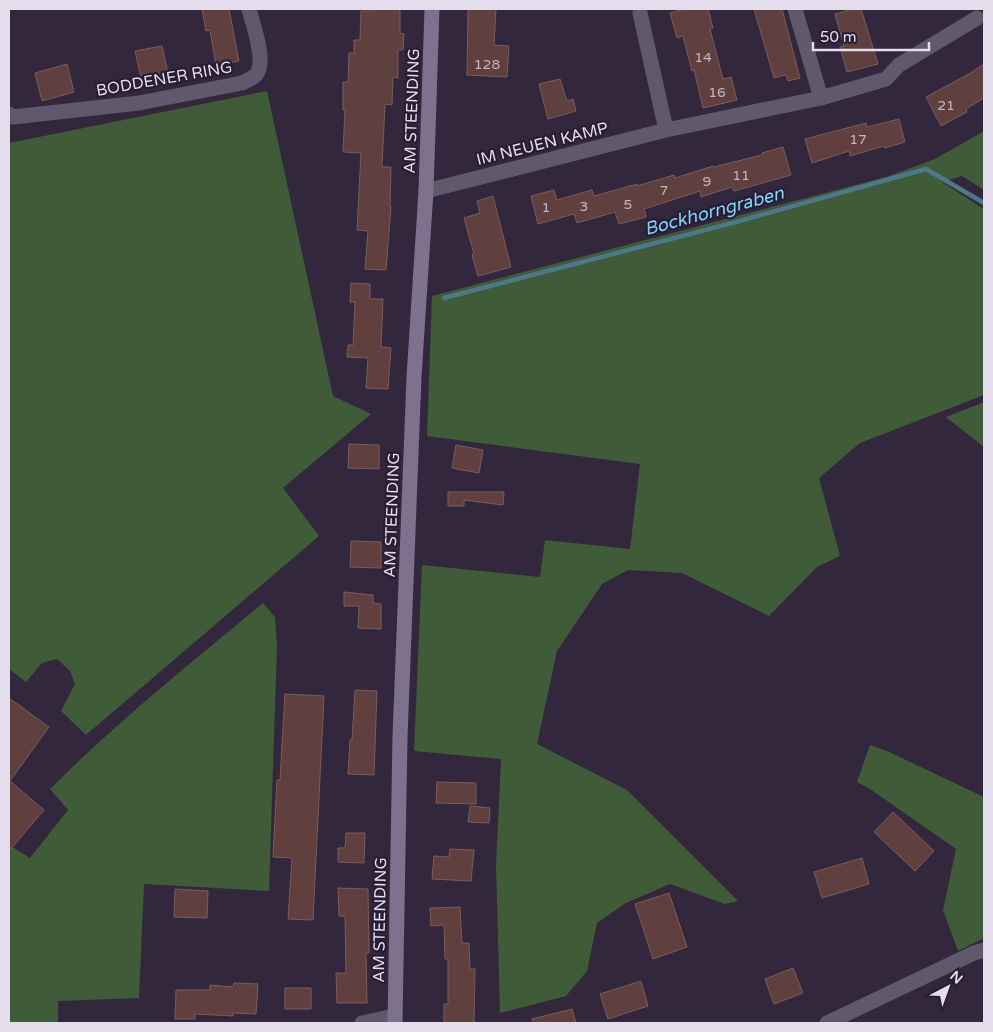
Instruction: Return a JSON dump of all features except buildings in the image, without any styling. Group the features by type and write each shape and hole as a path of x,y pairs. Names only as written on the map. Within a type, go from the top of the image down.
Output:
{"street":[{"name":"BODDENER RING","path":"9,114 13,117 139,103 242,83 255,76 260,66 261,56 249,9"},
{"name":"AM STEENDING","path":"395,1019 400,737 414,376 426,190 432,9"},
{"path":"795,9 820,98"},
{"path":"640,13 666,130"},
{"name":"IM NEUEN KAMP","path":"426,190 666,130 820,98 886,79 898,64 981,17"},
{"path":"827,1023 984,950"},
{"path":"362,1023 395,1019"}],"green space":[{"path":"267,91 333,396 371,414 283,488 319,536 86,735 61,711 75,684 70,671 57,659 42,663 26,682 9,669 9,143"},
{"path":"984,131 984,190 962,176 942,182 984,209 984,395 860,443 819,478 840,556 817,567 769,616 682,573 628,570 602,584 557,651 537,744 627,790 738,901 725,904 670,884 626,903 597,923 587,971 566,996 500,1013 496,865 501,759 414,751 422,565 540,577 545,540 630,549 640,464 427,436 432,296 886,177 935,159"},
{"path":"984,402 984,447 946,417"},
{"path":"263,603 275,617 277,645 269,891 144,884 139,998 58,1001 58,1023 9,1023 9,845 30,858 68,810 50,789 128,717"},
{"path":"870,745 887,751 984,797 984,938 958,951 943,910 956,849 857,782"}],"waterway":[{"name":"Bockhorngraben","path":"444,298 736,222 926,169 984,203"}]}
